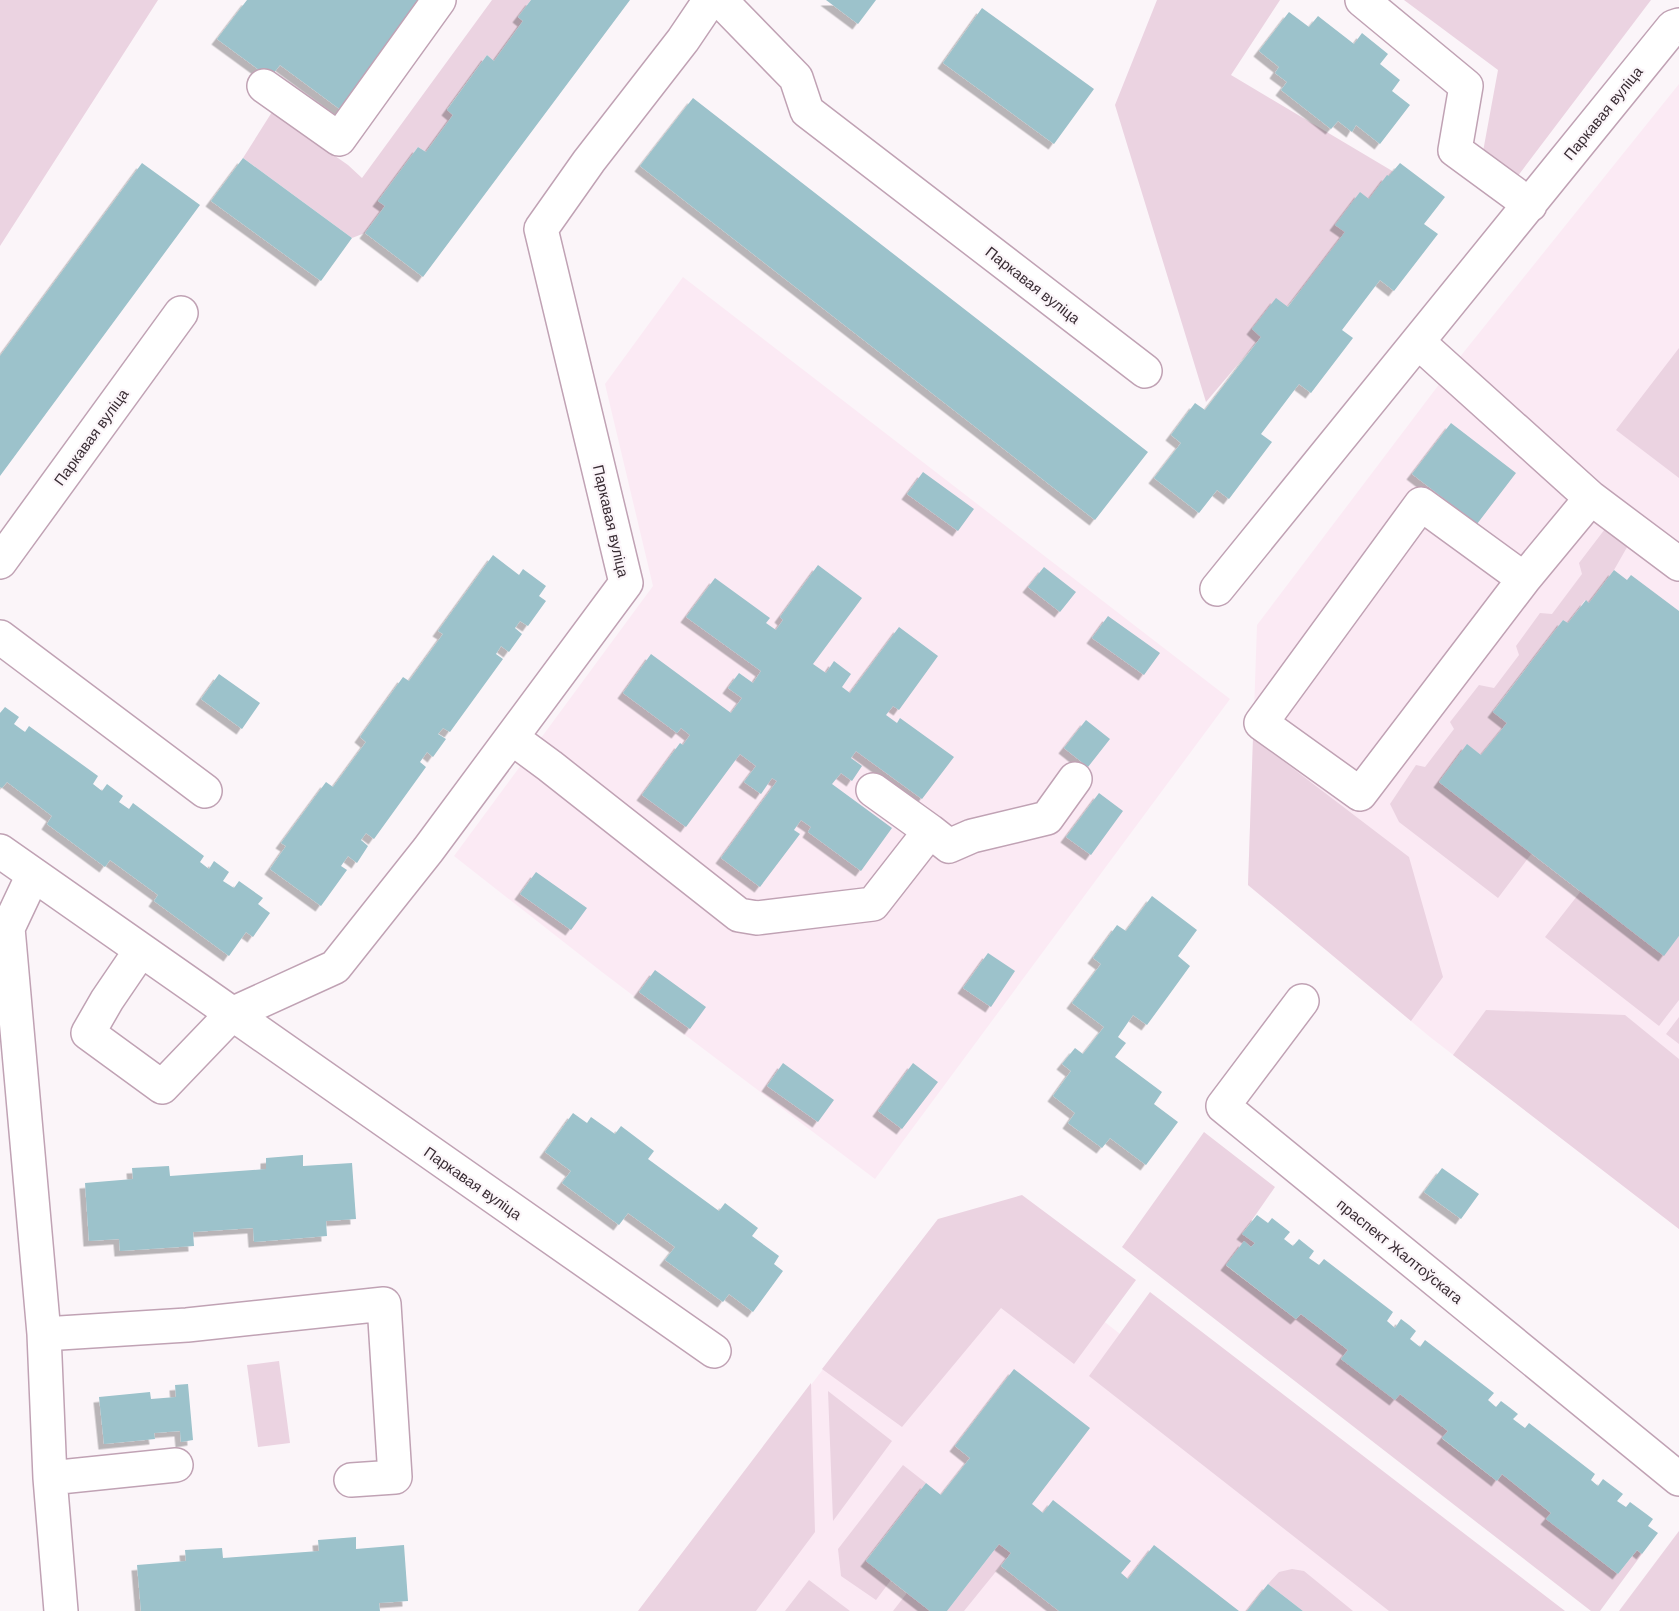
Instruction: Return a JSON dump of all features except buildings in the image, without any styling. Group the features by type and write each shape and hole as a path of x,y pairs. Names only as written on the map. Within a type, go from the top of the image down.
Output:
{"street":[{"path":"264,86 339,140 439,0"},
{"name":"Паркавая вуліца","path":"232,1014 335,967 428,850 626,582 541,229 589,161 683,40 710,0"},
{"name":"Паркавая вуліца","path":"720,0 796,78 807,111 1145,371"},
{"path":"1362,0 1466,86 1455,150 1530,205"},
{"name":"Паркавая вуліца","path":"1217,590 1673,27 1679,25"},
{"name":"Паркавая вуліца","path":"0,561 181,313"},
{"path":"1418,342 1591,498 1679,564"},
{"path":"1524,579 1421,504 1261,723 1360,794 1524,579 1591,498"},
{"path":"0,637 205,791"},
{"path":"512,738 739,915 757,918 873,904 930,831"},
{"path":"873,790 949,846 972,836 1047,818 1075,779"},
{"name":"Паркавая вуліца","path":"0,851 714,1351"},
{"path":"33,875 8,928 44,1334 50,1478 61,1611"},
{"path":"141,950 88,1033 162,1087 232,1014"},
{"name":"праспект Жалтоўскага","path":"1302,1002 1223,1106 1679,1479"},
{"path":"44,1334 187,1325 384,1304 395,1477 351,1480"},
{"path":"50,1478 176,1465"}],"shaded area":[{"path":"0,0 158,0 0,246"},
{"path":"492,0 531,0 518,17 523,21 494,61 487,55 447,109 453,115 426,152 418,147 378,201 385,206 365,233 352,238 243,158 272,112 348,165 362,178"},
{"path":"1157,0 1280,0 1231,75 1399,175 1206,402 1115,105"},
{"path":"1404,0 1651,0 1514,181 1482,157 1498,70"},
{"path":"1679,84 1679,1229 1430,1037 1248,885 1257,625 1459,358"},
{"path":"683,277 1230,699 875,1179 602,972 454,856 653,586 605,384"},
{"path":"1679,348 1679,478 1616,430"},
{"path":"1608,525 1630,542 1614,570 1589,603 1585,600 1568,623 1563,620 1493,711 1507,723 1481,755 1467,745 1439,782 1532,853 1498,898 1399,822 1390,804 1416,765 1425,767 1454,729 1450,722 1479,685 1494,688 1519,655 1516,646 1540,613 1552,614 1582,574 1579,563"},
{"path":"1253,738 1409,857 1443,977 1411,1021 1248,885"},
{"path":"1581,891 1664,955 1679,936 1679,1000 1659,1026 1545,937"},
{"path":"1486,1010 1625,1015 1679,1059 1679,1229 1453,1055"},
{"path":"1679,1017 1679,1044 1666,1034"},
{"path":"1204,1132 1275,1187 1243,1233 1255,1243 1251,1247 1244,1242 1226,1266 1296,1319 1301,1314 1348,1350 1341,1359 1400,1394 1448,1431 1442,1439 1497,1481 1502,1474 1551,1513 1547,1519 1618,1574 1637,1550 1642,1554 1600,1611 1591,1611 1122,1247"},
{"path":"1022,1195 1136,1280 1074,1364 1001,1308 902,1427 822,1369 938,1219"},
{"path":"938,1219 1106,1323 1473,1611 638,1611"},
{"path":"1150,1292 1565,1611 1389,1611 1089,1376"},
{"path":"279,1361 290,1443 258,1447 247,1365"},
{"path":"811,1383 815,1532 756,1611 638,1611"},
{"path":"828,1391 892,1441 833,1521"},
{"path":"903,1465 926,1483 866,1560 891,1580 876,1600 841,1576 838,1549"},
{"path":"1679,1531 1679,1611 1619,1611"},
{"path":"999,1544 1011,1553 964,1611 947,1611"},
{"path":"1292,1569 1304,1571 1353,1611 1303,1611 1268,1584 1279,1572"},
{"path":"809,1580 850,1611 785,1611"},
{"path":"907,1593 930,1611 893,1611"}]}
